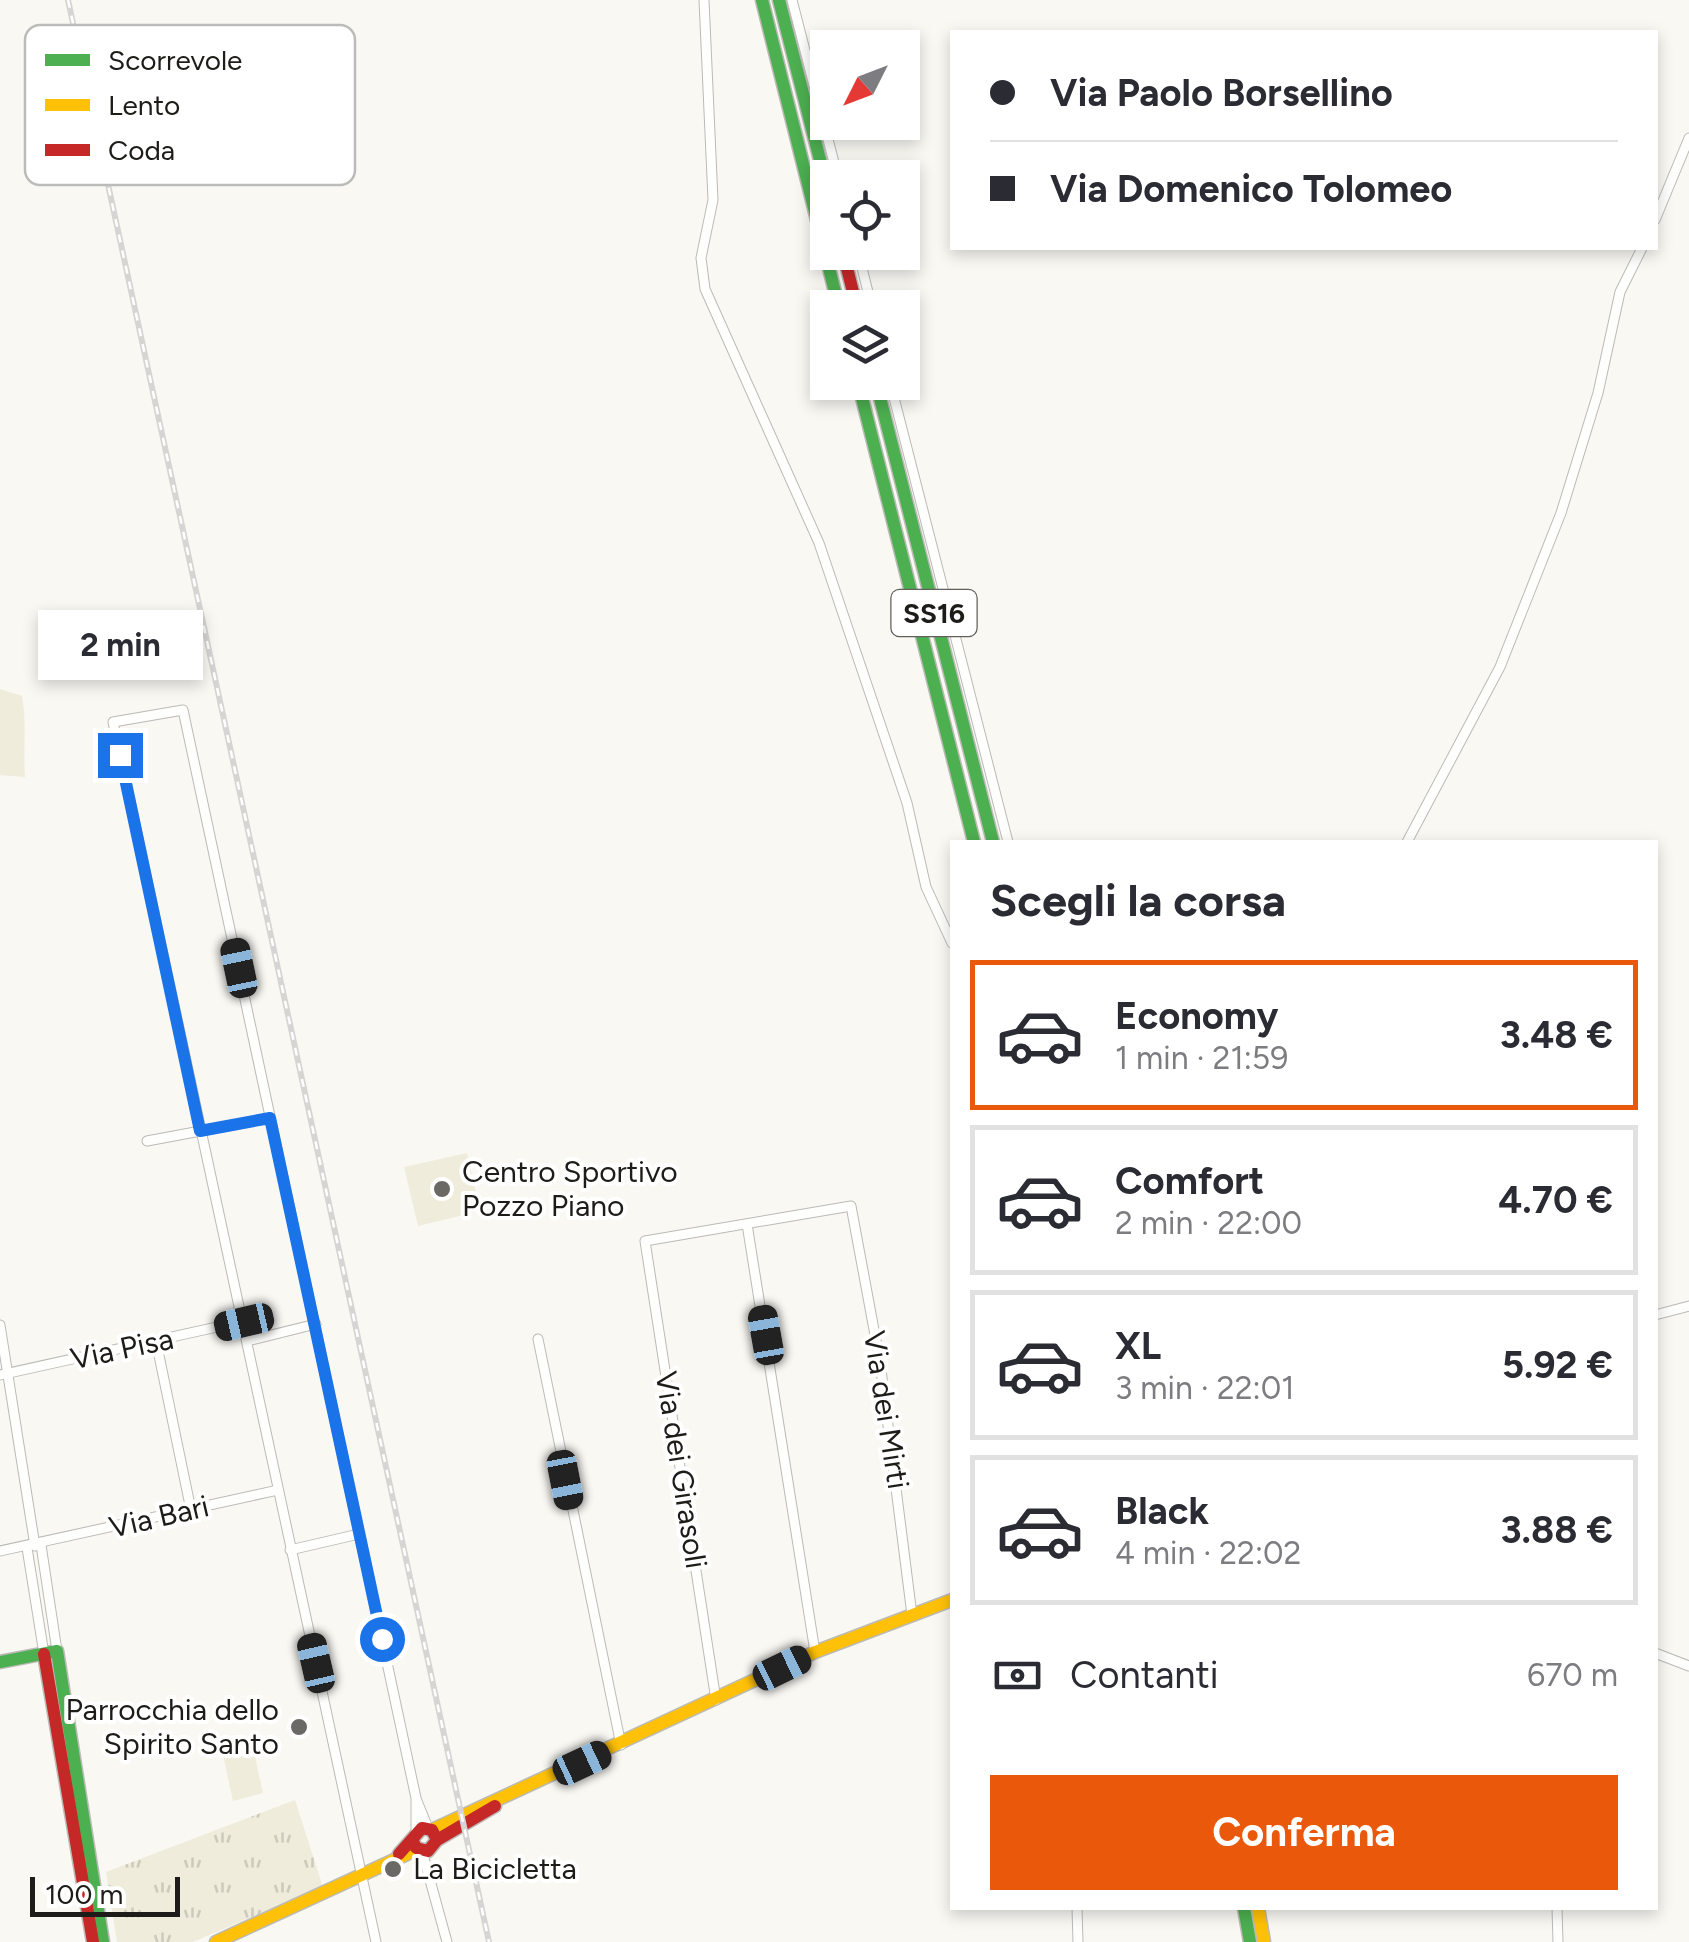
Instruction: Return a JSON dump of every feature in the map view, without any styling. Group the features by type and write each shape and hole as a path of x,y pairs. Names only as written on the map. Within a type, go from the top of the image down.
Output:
{"main road":[{"path":"762,0 834,290"},
{"path":"779,0 820,160"},
{"name":"SS16","path":"863,400 973,840"},
{"name":"SS16","path":"881,400 992,840"},
{"path":"216,1942 240,1936 501,1801 815,1652 950,1601"},
{"path":"0,1662 51,1652"},
{"path":"51,1652 92,1942"},
{"path":"51,1652 103,1942"},
{"path":"1244,1910 1250,1942"},
{"path":"1258,1910 1264,1942"}],"street":[{"path":"704,0 714,200 701,258 704,290 819,543 907,803 926,887 950,939"},
{"path":"792,0 833,160"},
{"path":"1658,213 1689,138"},
{"path":"1408,840 1500,667 1554,530 1598,392 1620,292 1641,250"},
{"path":"895,400 1007,840"},
{"path":"376,1942 113,722 183,710 447,1942"},
{"path":"146,1141 270,1118"},
{"name":"Via dei Mirti","path":"747,1224 851,1206 883,1382 912,1615"},
{"path":"747,1224 815,1652"},
{"name":"Via dei Girasoli","path":"716,1700 645,1240 747,1224"},
{"path":"1658,1313 1689,1306"},
{"name":"Via Pisa","path":"4,1374 244,1322"},
{"path":"247,1341 316,1324"},
{"path":"0,1325 4,1374 51,1652"},
{"path":"538,1339 621,1746"},
{"path":"156,1341 190,1510"},
{"name":"Via Bari","path":"0,1552 278,1490"},
{"path":"290,1550 359,1534"},
{"path":"1658,1654 1689,1666"},
{"path":"1077,1910 1078,1942"},
{"path":"1557,1910 1558,1942"}],"green space":[{"path":"0,689 22,696 25,777 0,775"},
{"name":"Centro Sportivo Pozzo Piano","path":"467,1153 480,1211 418,1226 404,1167"},
{"path":"251,1739 263,1793 233,1801 221,1746"},
{"path":"295,1800 323,1887 193,1942 117,1942 106,1872"}],"railway":[{"path":"68,0 73,25"},
{"path":"108,185 489,1942"}],"traffic: fast":[{"path":"762,0 834,290"},
{"path":"779,0 820,160"},
{"path":"863,400 973,840"},
{"path":"881,400 992,840"},
{"path":"0,1662 57,1651 103,1942"},
{"path":"1244,1910 1250,1942"}],"traffic: slow":[{"path":"432,1830 815,1652 950,1601"},
{"path":"216,1942 418,1849"},
{"path":"1258,1910 1264,1942"}],"traffic: jam":[{"path":"848,270 852,290"},
{"path":"44,1654 93,1942"},
{"path":"437,1840 495,1806"},
{"path":"399,1854 422,1828 432,1830 437,1840 428,1851 416,1848 413,1841"}],"place":[{"name":"Centro Sportivo Pozzo Piano","path":"442,1189"},
{"name":"Parrocchia dello Spirito Santo","path":"299,1727"},
{"name":"La Bicicletta","path":"393,1869"}],"route":[{"path":"120,755 200,1131 270,1118 382,1639"}]}
